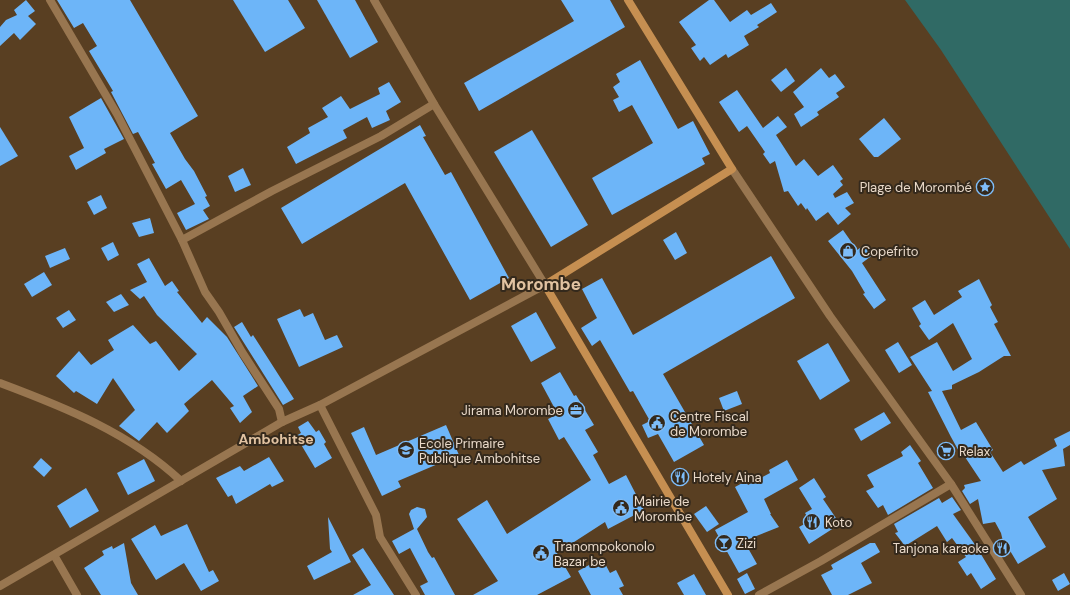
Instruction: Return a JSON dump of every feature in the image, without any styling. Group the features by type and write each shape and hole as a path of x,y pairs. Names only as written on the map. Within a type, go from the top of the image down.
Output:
{"street":[{"path":"50,0 117,114 182,240 205,292 279,409 282,422"},
{"path":"374,0 434,104 544,285 728,595"},
{"path":"628,0 732,169 830,316 951,484 1021,595"},
{"path":"182,240 272,191 381,136 434,104"},
{"path":"0,586 282,422 320,405 544,285 732,169"},
{"path":"0,383 102,426 162,462 181,481"},
{"path":"320,405 376,515 380,537 416,595"},
{"path":"759,595 821,561 951,484"},
{"path":"54,555 77,595"}],"water":[{"path":"905,0 1070,0 1070,249 941,50"}],"building":[{"path":"26,0 35,11 28,16 36,24 20,40 14,33 0,46 0,27 6,20 17,15 14,10"},
{"path":"57,0 130,0 198,116 170,133 185,159 194,171 207,196 205,197 210,206 203,210 209,219 186,230 177,213 195,204 181,180 166,189 152,164 155,163 138,132 133,134 111,92 113,91 89,51 97,46 83,23 74,28"},
{"path":"233,0 288,0 305,28 265,52"},
{"path":"317,0 355,0 378,42 350,58"},
{"path":"561,0 610,0 625,27 479,111 464,83 574,21"},
{"path":"709,0 714,0 730,22 747,10 751,15 771,3 777,12 757,25 759,27 744,36 749,45 728,58 726,54 710,65 704,57 700,61 691,48 696,45 679,22"},
{"path":"640,60 678,129 693,121 710,154 702,158 705,164 612,215 592,178 653,143 632,105 619,112 613,100 619,97 613,87 620,82 616,74"},
{"path":"786,68 795,81 781,92 771,80"},
{"path":"821,68 829,78 835,74 845,87 836,93 839,97 817,112 819,115 801,127 794,114 804,107 793,92"},
{"path":"389,82 401,102 386,111 390,120 372,128 367,117 343,130 347,138 296,164 287,147 310,133 308,128 328,117 322,108 341,96 350,109 380,94 378,88"},
{"path":"737,90 763,128 778,116 787,127 776,135 796,166 804,159 818,176 833,165 843,179 840,181 843,185 833,194 835,198 847,192 854,203 845,208 851,214 838,225 828,212 816,221 807,208 806,210 801,203 798,206 788,191 784,192 775,161 770,164 763,154 765,152 747,126 739,132 719,102"},
{"path":"101,98 124,139 104,149 106,153 76,170 69,156 84,148 69,117"},
{"path":"884,118 901,139 878,157 874,157 859,139"},
{"path":"420,125 426,136 423,137 445,175 451,172 509,278 470,300 405,183 302,244 281,208"},
{"path":"0,127 18,156 0,166"},
{"path":"532,130 588,225 551,247 494,152"},
{"path":"243,168 251,185 235,192 228,176"},
{"path":"101,195 107,208 94,215 87,202"},
{"path":"150,218 154,233 139,237 132,223"},
{"path":"843,230 857,250 866,244 874,254 862,263 886,300 874,309 863,294 865,293 852,271 828,241"},
{"path":"676,232 687,253 675,260 663,240"},
{"path":"113,242 119,255 108,261 101,248"},
{"path":"65,248 70,259 50,268 45,256"},
{"path":"771,256 795,298 663,374 704,445 674,462 658,434 648,438 642,425 650,421 633,391 630,392 600,340 592,346 581,328 597,318 582,289 602,278 633,335"},
{"path":"149,258 165,286 172,281 179,291 177,292 202,323 207,317 227,337 258,386 243,396 252,412 240,423 230,408 234,406 212,380 184,404 189,411 167,433 157,422 139,441 119,426 135,410 113,378 97,404 76,391 74,393 56,376 79,351 91,365 114,350 108,340 133,325 150,344 156,341 179,371 197,354 157,315 144,296 140,299 130,290 147,282 137,264"},
{"path":"44,272 52,285 32,297 24,284"},
{"path":"979,279 992,305 990,307 998,322 994,324 1011,356 1004,356 979,372 952,385 952,389 942,391 961,430 976,422 993,450 990,452 1003,472 1021,461 1024,465 1057,446 1054,439 1070,431 1070,445 1063,449 1065,466 1042,470 1057,499 1028,517 1046,547 1018,564 1009,549 1005,550 1001,533 995,522 983,524 978,499 970,504 962,491 965,488 964,485 981,481 963,454 961,455 928,392 932,391 910,357 937,342 953,371 972,359 953,323 929,340 919,326 921,324 912,308 925,300 934,315 962,297 958,291"},
{"path":"121,294 129,305 114,312 106,302"},
{"path":"300,309 304,317 313,313 325,340 337,335 343,347 299,367 277,319"},
{"path":"69,310 76,320 63,328 56,318"},
{"path":"536,312 556,348 531,362 511,326"},
{"path":"242,322 251,337 253,335 294,399 283,405 234,327"},
{"path":"898,342 912,365 899,373 885,350"},
{"path":"828,343 850,381 820,400 797,361"},
{"path":"560,372 594,425 585,430 598,452 593,455 609,484 626,475 644,510 608,529 605,522 557,553 571,577 537,595 473,595 498,581 457,519 487,500 507,534 591,480 564,437 559,440 548,419 554,416 550,410 554,407 541,383"},
{"path":"737,391 742,404 724,411 719,398"},
{"path":"884,412 891,423 861,441 854,429"},
{"path":"308,421 316,432 319,430 326,442 324,444 332,458 315,468 296,436 301,433 298,427"},
{"path":"446,425 459,455 398,481 401,487 382,496 351,433 364,427 376,455"},
{"path":"910,445 921,461 918,463 933,488 888,515 883,505 878,508 866,491 874,487 867,475 903,456 901,452"},
{"path":"269,457 284,481 272,487 270,484 236,504 232,495 228,497 216,478 240,466 244,471"},
{"path":"41,458 52,468 44,477 33,467"},
{"path":"144,459 155,481 128,495 117,473"},
{"path":"787,460 798,480 764,499 770,514 779,527 744,541 757,564 739,573 715,530 748,512 735,487 746,481 748,485 770,473 769,470"},
{"path":"814,478 826,497 823,499 840,524 809,544 799,527 810,521 805,513 812,509 799,488"},
{"path":"86,488 99,511 70,528 57,506"},
{"path":"952,497 961,510 953,514 976,546 996,579 981,589 971,573 967,576 958,562 966,557 952,538 947,542 937,526 905,546 895,533 898,532 894,524 939,498 942,503"},
{"path":"706,506 719,524 707,532 694,514"},
{"path":"417,507 425,509 427,517 417,529 428,552 432,558 434,557 455,595 425,595 420,586 428,582 410,548 399,554 392,541 414,529 409,514 411,510"},
{"path":"328,517 351,562 314,580 307,566 332,552 330,549"},
{"path":"187,524 209,572 213,570 219,581 201,591 184,563 156,580 131,539 155,525 161,536"},
{"path":"124,543 131,583 138,595 101,595 84,568 104,555 102,551 112,546 113,549"},
{"path":"870,543 875,543 880,552 861,563 872,583 848,595 832,595 821,575 833,569 831,565"},
{"path":"363,548 394,595 353,595 371,585 352,555"},
{"path":"602,558 610,573 616,570 624,586 619,588 623,595 591,595 578,571"},
{"path":"747,573 755,589 745,594 737,579"},
{"path":"1064,573 1070,584 1058,591 1052,580"},
{"path":"694,574 706,595 684,595 677,583"}],"place":[{"name":"Plage de Morombé","path":"985,187"},
{"name":"Copefrito","path":"848,251"},
{"name":"Jirama Morombe","path":"576,410"},
{"name":"Centre Fiscal de Morombe","path":"657,423"},
{"name":"Ecole Primaire Publique Ambohitse","path":"406,450"},
{"name":"Relax","path":"946,451"},
{"name":"Hotely Aina","path":"680,477"},
{"name":"Mairie de Morombe","path":"621,508"},
{"name":"Koto","path":"812,522"},
{"name":"Zizi","path":"724,543"},
{"name":"Tanjona karaoke","path":"1002,548"},
{"name":"Tranompokonolo Bazar be","path":"541,553"}],"district":[{"name":"Morombe","path":"541,284"},
{"name":"Ambohitse","path":"276,439"}]}
